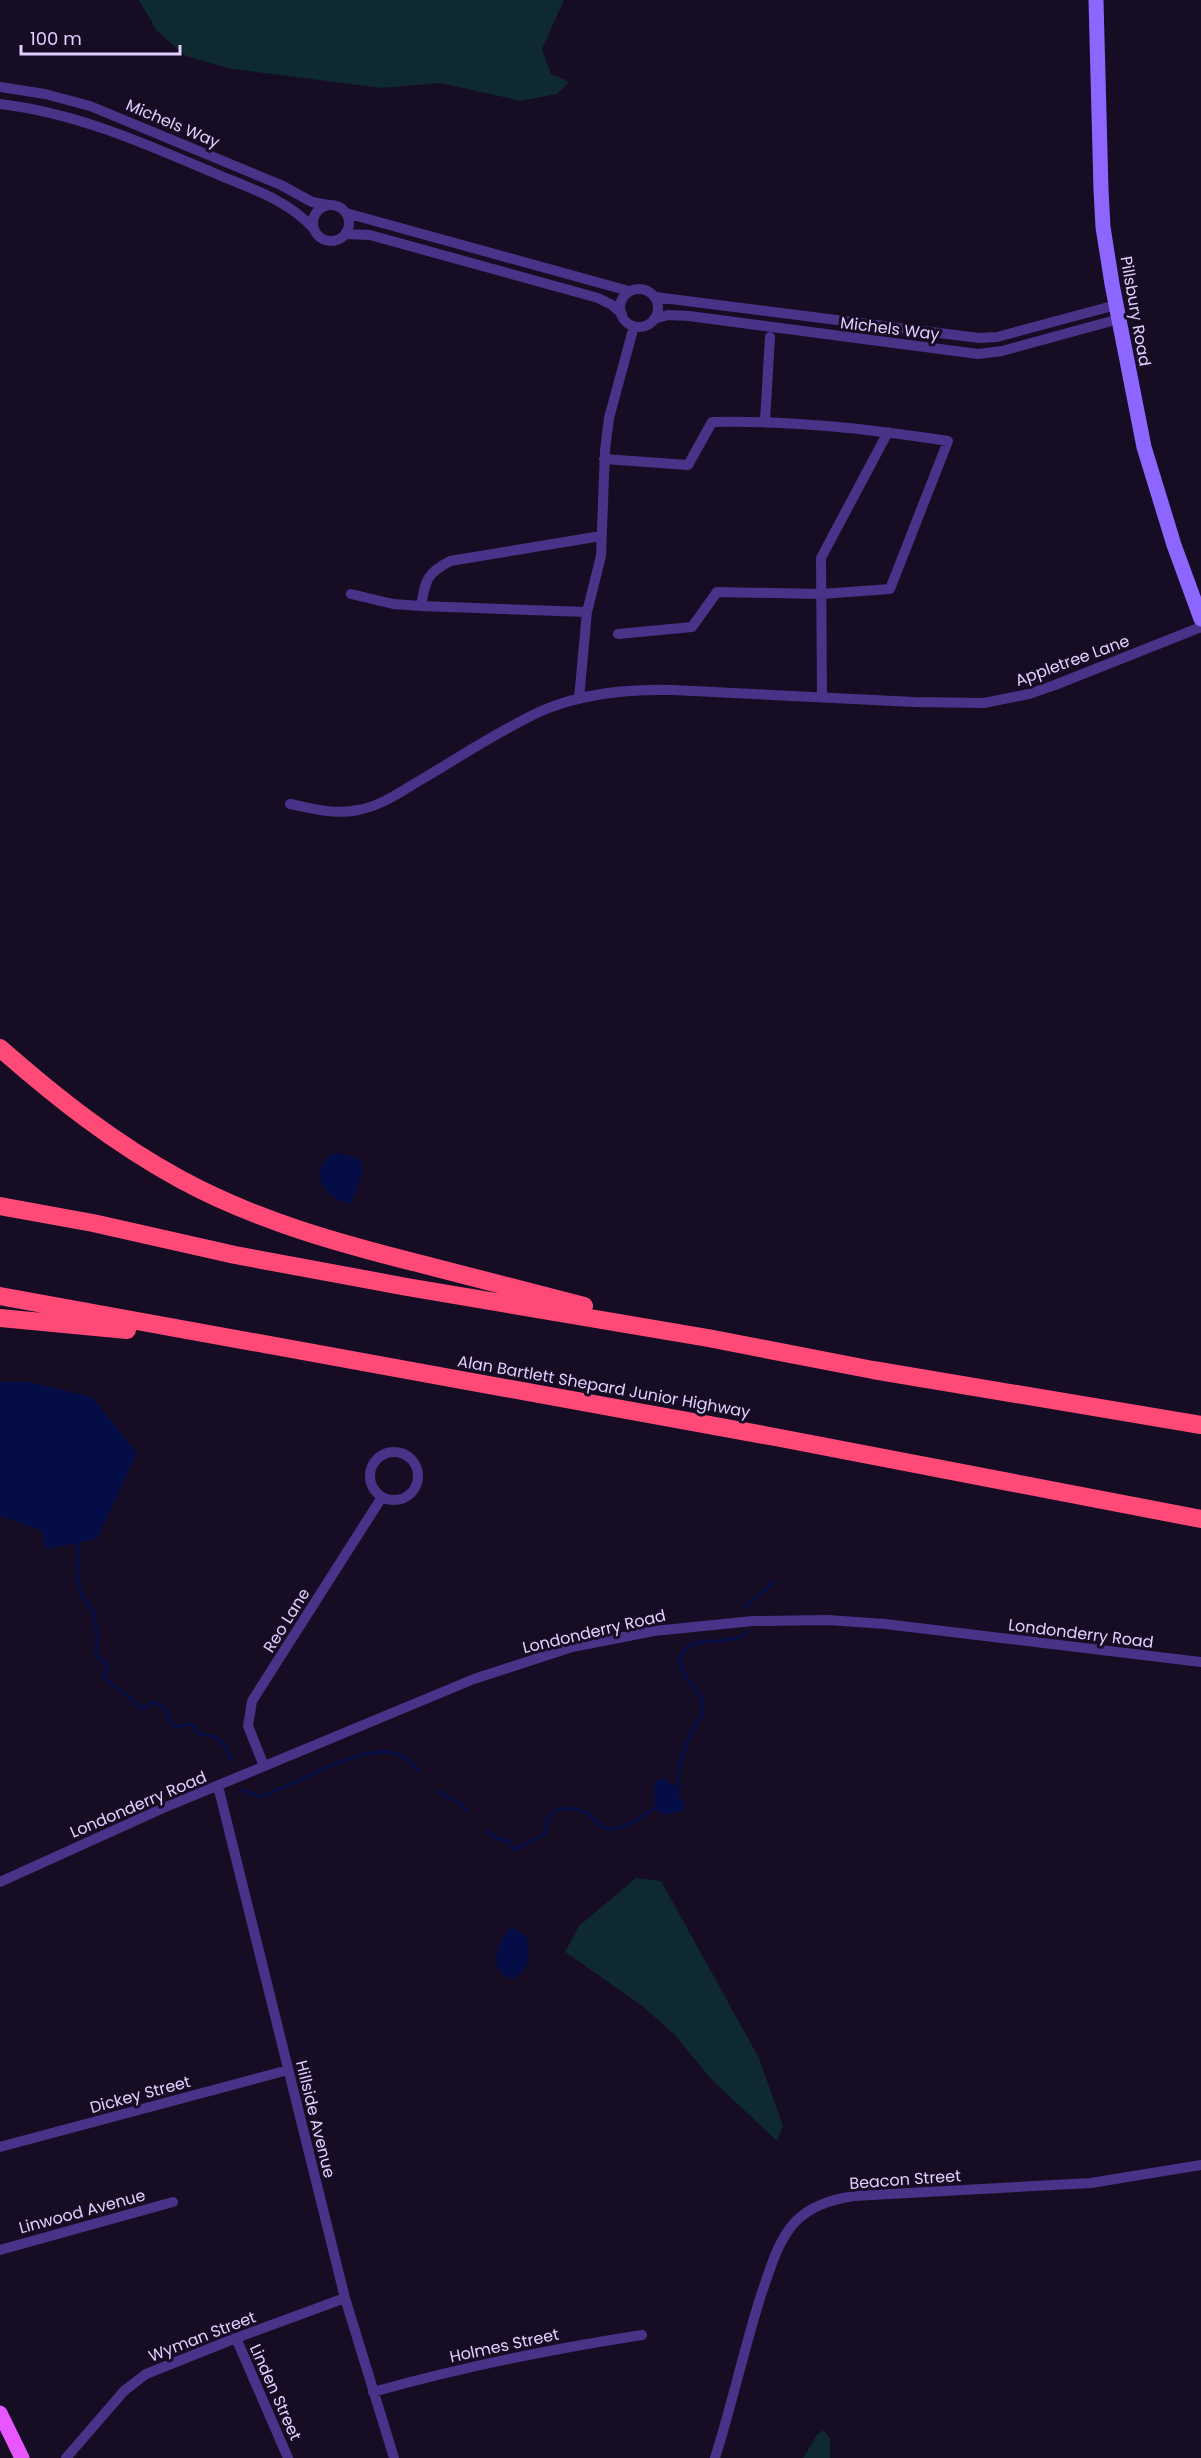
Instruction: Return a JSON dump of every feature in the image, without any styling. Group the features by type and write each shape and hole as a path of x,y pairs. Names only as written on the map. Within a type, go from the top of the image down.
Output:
{"highway":[{"path":"0,1048 49,1091 118,1142 181,1179 271,1221 355,1248 708,1338"},
{"path":"0,1206 93,1223 235,1255 708,1338 873,1370 1201,1425"},
{"name":"Alan Bartlett Shepard Junior Highway","path":"0,1296 775,1437 1201,1519"},
{"path":"0,1318 244,1341"}],"main road":[{"path":"0,2414 22,2458"}],"street":[{"name":"Pillsbury Road","path":"1096,0 1103,227 1117,312 1144,447 1174,545 1201,619"},
{"name":"Michels Way","path":"0,87 45,94 90,106 281,185 312,202 328,205"},
{"name":"Michels Way","path":"0,104 73,118 143,143 290,206 313,228"},
{"path":"346,213 349,224 342,238 330,242 319,238 312,222 317,211 328,205 338,207 346,213 629,291 645,289 655,297 658,308 654,319 645,326 634,326 624,319 621,303 629,291"},
{"path":"346,234 370,235 598,298 612,305 622,314"},
{"name":"Michels Way","path":"655,297 979,338 1005,335 1117,312"},
{"name":"Michels Way","path":"654,319 668,315 689,316 978,354 1013,348 1117,312"},
{"path":"579,698 587,612 598,571 602,536 604,459 609,418 634,326"},
{"path":"765,421 770,337"},
{"path":"604,459 688,465 712,422 765,421 888,432 948,441 890,589 821,594 717,592 692,627 618,634"},
{"path":"822,698 821,558 888,432"},
{"path":"421,606 424,588 432,571 450,561 602,536"},
{"path":"351,594 393,604 587,612"},
{"name":"Appletree Lane","path":"290,804 333,812 359,810 372,806 395,796 503,730 540,712 579,698 643,690 984,703 1029,694 1201,627"},
{"path":"388,1453 404,1454 415,1465 418,1480 415,1488 404,1498 389,1500 382,1497 375,1492 370,1477 375,1462 388,1453"},
{"name":"Reo Lane","path":"264,1766 248,1726 252,1701 382,1497"},
{"name":"Londonderry Road","path":"0,1882 415,1702 521,1662 606,1640 704,1624 803,1619 885,1624 1201,1662"},
{"name":"Hillside Avenue","path":"218,1786 345,2298 394,2458"},
{"name":"Dickey Street","path":"0,2147 288,2070"},
{"name":"Beacon Street","path":"715,2458 744,2349 769,2271 789,2229 807,2212 829,2201 854,2196 1082,2183 1201,2165"},
{"name":"Linwood Avenue","path":"0,2250 172,2202"},
{"name":"Wyman Street","path":"66,2458 124,2391 146,2374 345,2298"},
{"name":"Holmes Street","path":"373,2392 432,2375 550,2349 642,2335"},
{"name":"Linden Street","path":"236,2338 288,2458"}],"green space":[{"path":"139,0 564,0 542,49 551,74 569,82 557,94 521,101 440,83 382,88 232,69 186,56 157,31"},
{"path":"636,1878 661,1881 759,2058 783,2126 777,2141 711,2079 674,2034 641,2005 565,1952 579,1926"},
{"path":"824,2430 830,2439 830,2458 803,2458 817,2435"}],"shaded area":[{"path":"340,1153 356,1158 362,1163 362,1175 351,1203 332,1196 321,1180 320,1173 323,1164 330,1155"},
{"path":"0,1382 29,1382 92,1397 137,1453 97,1539 46,1549 41,1530 0,1516"},
{"path":"667,1777 668,1783 679,1787 679,1797 685,1803 684,1810 665,1815 655,1809 654,1782"},
{"path":"510,1928 520,1931 527,1938 528,1951 526,1967 513,1979 499,1970 496,1956 501,1941"}],"waterway":[{"path":"78,1541 77,1579 82,1596 94,1612 97,1636 96,1656 108,1665 104,1676 143,1709 153,1702 165,1708 168,1719 176,1727 192,1724 200,1735 216,1738 224,1745 232,1760"},
{"path":"746,1608 773,1582"},
{"path":"677,1789 683,1753 703,1709 701,1698 681,1666 680,1659 683,1652 696,1643 734,1639 747,1631"},
{"path":"243,1790 260,1797 345,1760 380,1752 401,1756 420,1772"},
{"path":"438,1791 462,1805 468,1812"},
{"path":"488,1831 498,1839 509,1841 515,1850 546,1833 548,1819 551,1814 560,1809 582,1811 602,1827 615,1829 628,1825 656,1808"}]}
